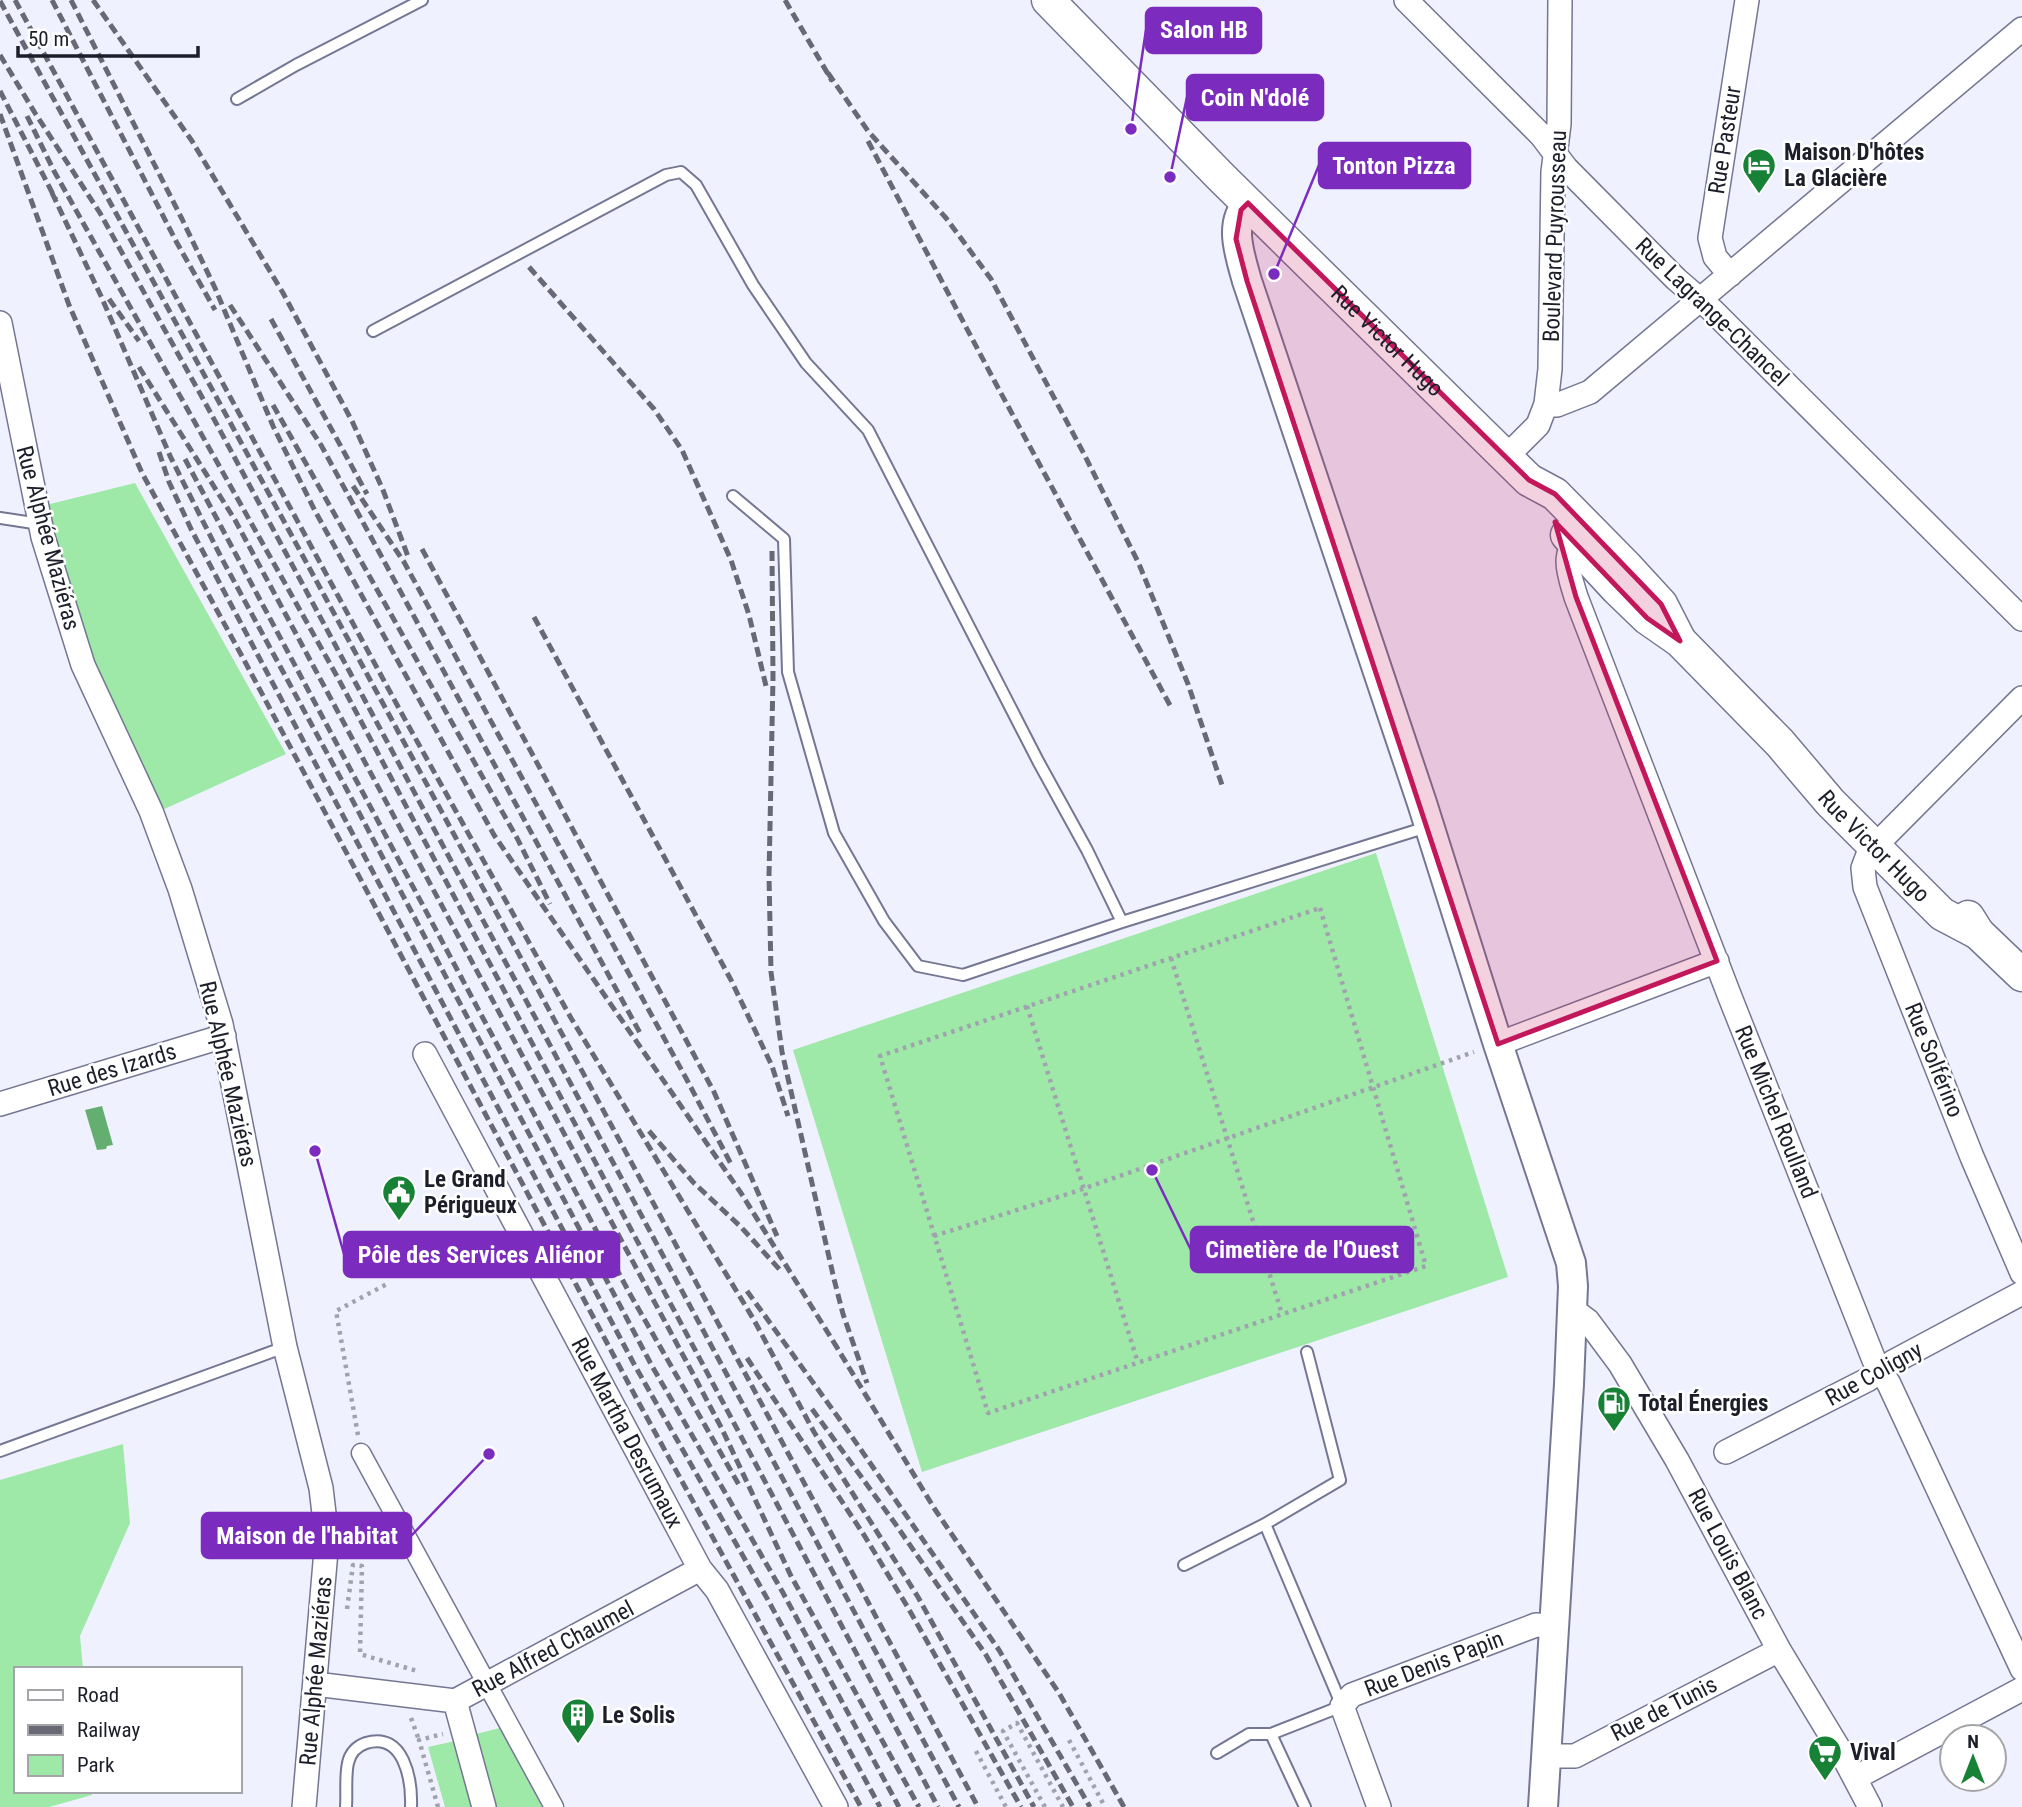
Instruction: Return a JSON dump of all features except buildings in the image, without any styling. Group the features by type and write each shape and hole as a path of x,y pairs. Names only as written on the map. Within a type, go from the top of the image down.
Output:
{"main road":[{"name":"Rue Victor Hugo","path":"1048,0 1248,203 1529,480 1541,505 1589,543 1647,618 1680,641 1780,743 1830,802 1881,840 1942,914 1978,933 2022,975"}],"street":[{"name":"Rue Lagrange-Chancel","path":"1406,0 1541,135 1575,177 1676,279 1701,299 2022,619"},
{"name":"Boulevard Puyrousseau","path":"1506,457 1538,425 1546,404 1550,369 1553,172 1559,124 1560,0"},
{"name":"Rue Pasteur","path":"1730,275 1715,257 1710,238 1747,0"},
{"path":"1546,404 1557,405 1590,392 2022,29"},
{"path":"1248,203 1241,210 1236,239 1245,271 1571,1263 1572,1314 1543,1807"},
{"name":"Rue Alphée Maziéras","path":"0,323 40,524 83,665 151,811 180,890 224,1035 285,1347 321,1488 327,1539 304,1807"},
{"name":"Rue Michel Roulland","path":"1589,543 1567,553 1566,561 1576,597 1874,1360 2022,1669"},
{"path":"1881,840 2022,698"},
{"name":"Rue Solférino","path":"1881,840 1866,859 1863,868 1865,887 1972,1157 2022,1273"},
{"path":"1498,1044 1717,961"},
{"name":"Rue des Izards","path":"0,1104 224,1035"},
{"name":"Rue Martha Desrumaux","path":"425,1054 700,1569 717,1590 836,1807"},
{"name":"Rue Coligny","path":"1726,1452 2022,1293"},
{"name":"Rue Louis Blanc","path":"1572,1314 1580,1315 1588,1321 1620,1364 1870,1807"},
{"path":"361,1453 554,1807"},
{"name":"Rue Alfred Chaumel","path":"315,1684 454,1701 700,1569"},
{"name":"Rue Denis Papin","path":"1379,1807 1342,1706 1352,1695 1536,1625 1553,1626"},
{"name":"Rue de Tunis","path":"1546,1756 1575,1756 1779,1650"},
{"path":"1855,1778 2022,1689"},
{"path":"454,1701 484,1807"}],"lane":[{"path":"237,99 296,65 422,0"},
{"path":"373,331 666,175 681,172 696,185 753,285 806,363 868,430 1122,922"},
{"path":"733,496 784,540 788,672 834,833 884,921 918,965 962,975 1428,827"},
{"path":"0,518 40,524"},
{"path":"0,1451 285,1347"},
{"path":"1184,1565 1265,1524 1340,1480 1307,1352"},
{"path":"1217,1753 1249,1734 1271,1734 1342,1706 1265,1524"},
{"path":"1271,1734 1304,1807"},
{"path":"346,1807 348,1760 358,1746 376,1740 393,1746 407,1766 412,1792 411,1807"}],"path":[{"path":"1320,908 1426,1266 988,1413 880,1056 1171,958 1320,908"},
{"path":"1171,958 1282,1314"},
{"path":"1027,1006 1138,1363"},
{"path":"934,1236 1083,1189 1498,1044"},
{"path":"361,1453 336,1311 387,1284"},
{"path":"345,1620 353,1565 362,1566 360,1654 420,1672"},
{"path":"408,1711 438,1807"},
{"path":"1045,1807 1003,1731 1017,1723 1063,1807"},
{"path":"419,1740 443,1734 441,1725"},
{"path":"1069,1740 1105,1807"},
{"path":"976,1751 1006,1807"}],"highlighted area":[{"path":"1248,203 1529,480 1555,494 1661,604 1680,641 1647,618 1555,522 1576,597 1717,961 1498,1044 1247,281 1236,239 1241,210"}],"green space":[{"path":"135,483 286,754 160,811 80,631 46,505"},
{"path":"1376,853 1508,1277 922,1472 793,1050"},
{"path":"123,1444 130,1523 80,1636 83,1667 14,1667 14,1793 92,1793 49,1807 0,1807 0,1480"},
{"path":"500,1728 544,1807 495,1807 476,1734"},
{"path":"455,1741 473,1807 445,1807 428,1747"}],"shaded area":[{"path":"102,1106 113,1145 97,1150 85,1110"}],"railway":[{"path":"15,0 408,725 571,1018 754,1320 814,1432 918,1597 1034,1807"},
{"path":"52,0 177,243 215,310"},
{"path":"71,0 215,288 273,426 315,511 494,835 741,1193 838,1349"},
{"path":"93,0 192,141 283,293 352,421 383,490 409,559"},
{"path":"785,0 832,81"},
{"path":"0,1 491,903 978,1807"},
{"path":"0,55 100,213 208,408 959,1807"},
{"path":"828,73 868,131 946,218 991,279 1139,564 1188,684 1223,788"},
{"path":"0,91 56,200"},
{"path":"0,114 69,305 142,473 640,1405 861,1807"},
{"path":"27,116 54,171 338,678 938,1807"},
{"path":"868,141 1172,709"},
{"path":"52,193 101,296 171,458 222,559 652,1366 782,1591 899,1807"},
{"path":"529,267 654,409 682,450 731,560 749,615 766,686"},
{"path":"109,299 139,341"},
{"path":"230,305 321,445 640,1033"},
{"path":"271,319 367,494"},
{"path":"139,367 235,520 692,1372 722,1429 791,1576 919,1807"},
{"path":"273,405 517,838 550,904"},
{"path":"159,452 169,482 192,531 634,1364 768,1600 880,1807"},
{"path":"185,459 630,1294 739,1485"},
{"path":"353,486 404,562 731,1164"},
{"path":"422,549 714,1092 777,1236"},
{"path":"772,551 773,678 769,876 771,972 782,1052 834,1279 867,1383"},
{"path":"534,617 731,980 772,1066 788,1116"},
{"path":"649,1131 693,1182 740,1226 781,1271"},
{"path":"747,1291 848,1431 999,1650 1090,1807"},
{"path":"833,1341 934,1508 1059,1693 1124,1807"},
{"path":"747,1358 864,1535 1021,1807"},
{"path":"812,1409 986,1655 1073,1807"}],"place":[{"name":"Salon HB","path":"1131,129"},
{"name":"Coin N'dolé","path":"1170,177"},
{"name":"Maison D'hôtes La Glacière","path":"1759,195"},
{"name":"Tonton Pizza","path":"1274,274"},
{"name":"Pôle des Services Aliénor","path":"315,1151"},
{"name":"Cimetière de l'Ouest","path":"1152,1170"},
{"name":"Le Grand Périgueux","path":"399,1222"},
{"name":"Total Énergies","path":"1614,1433"},
{"name":"Maison de l'habitat","path":"489,1454"},
{"name":"Le Solis","path":"578,1745"},
{"name":"Vival","path":"1825,1782"}]}
